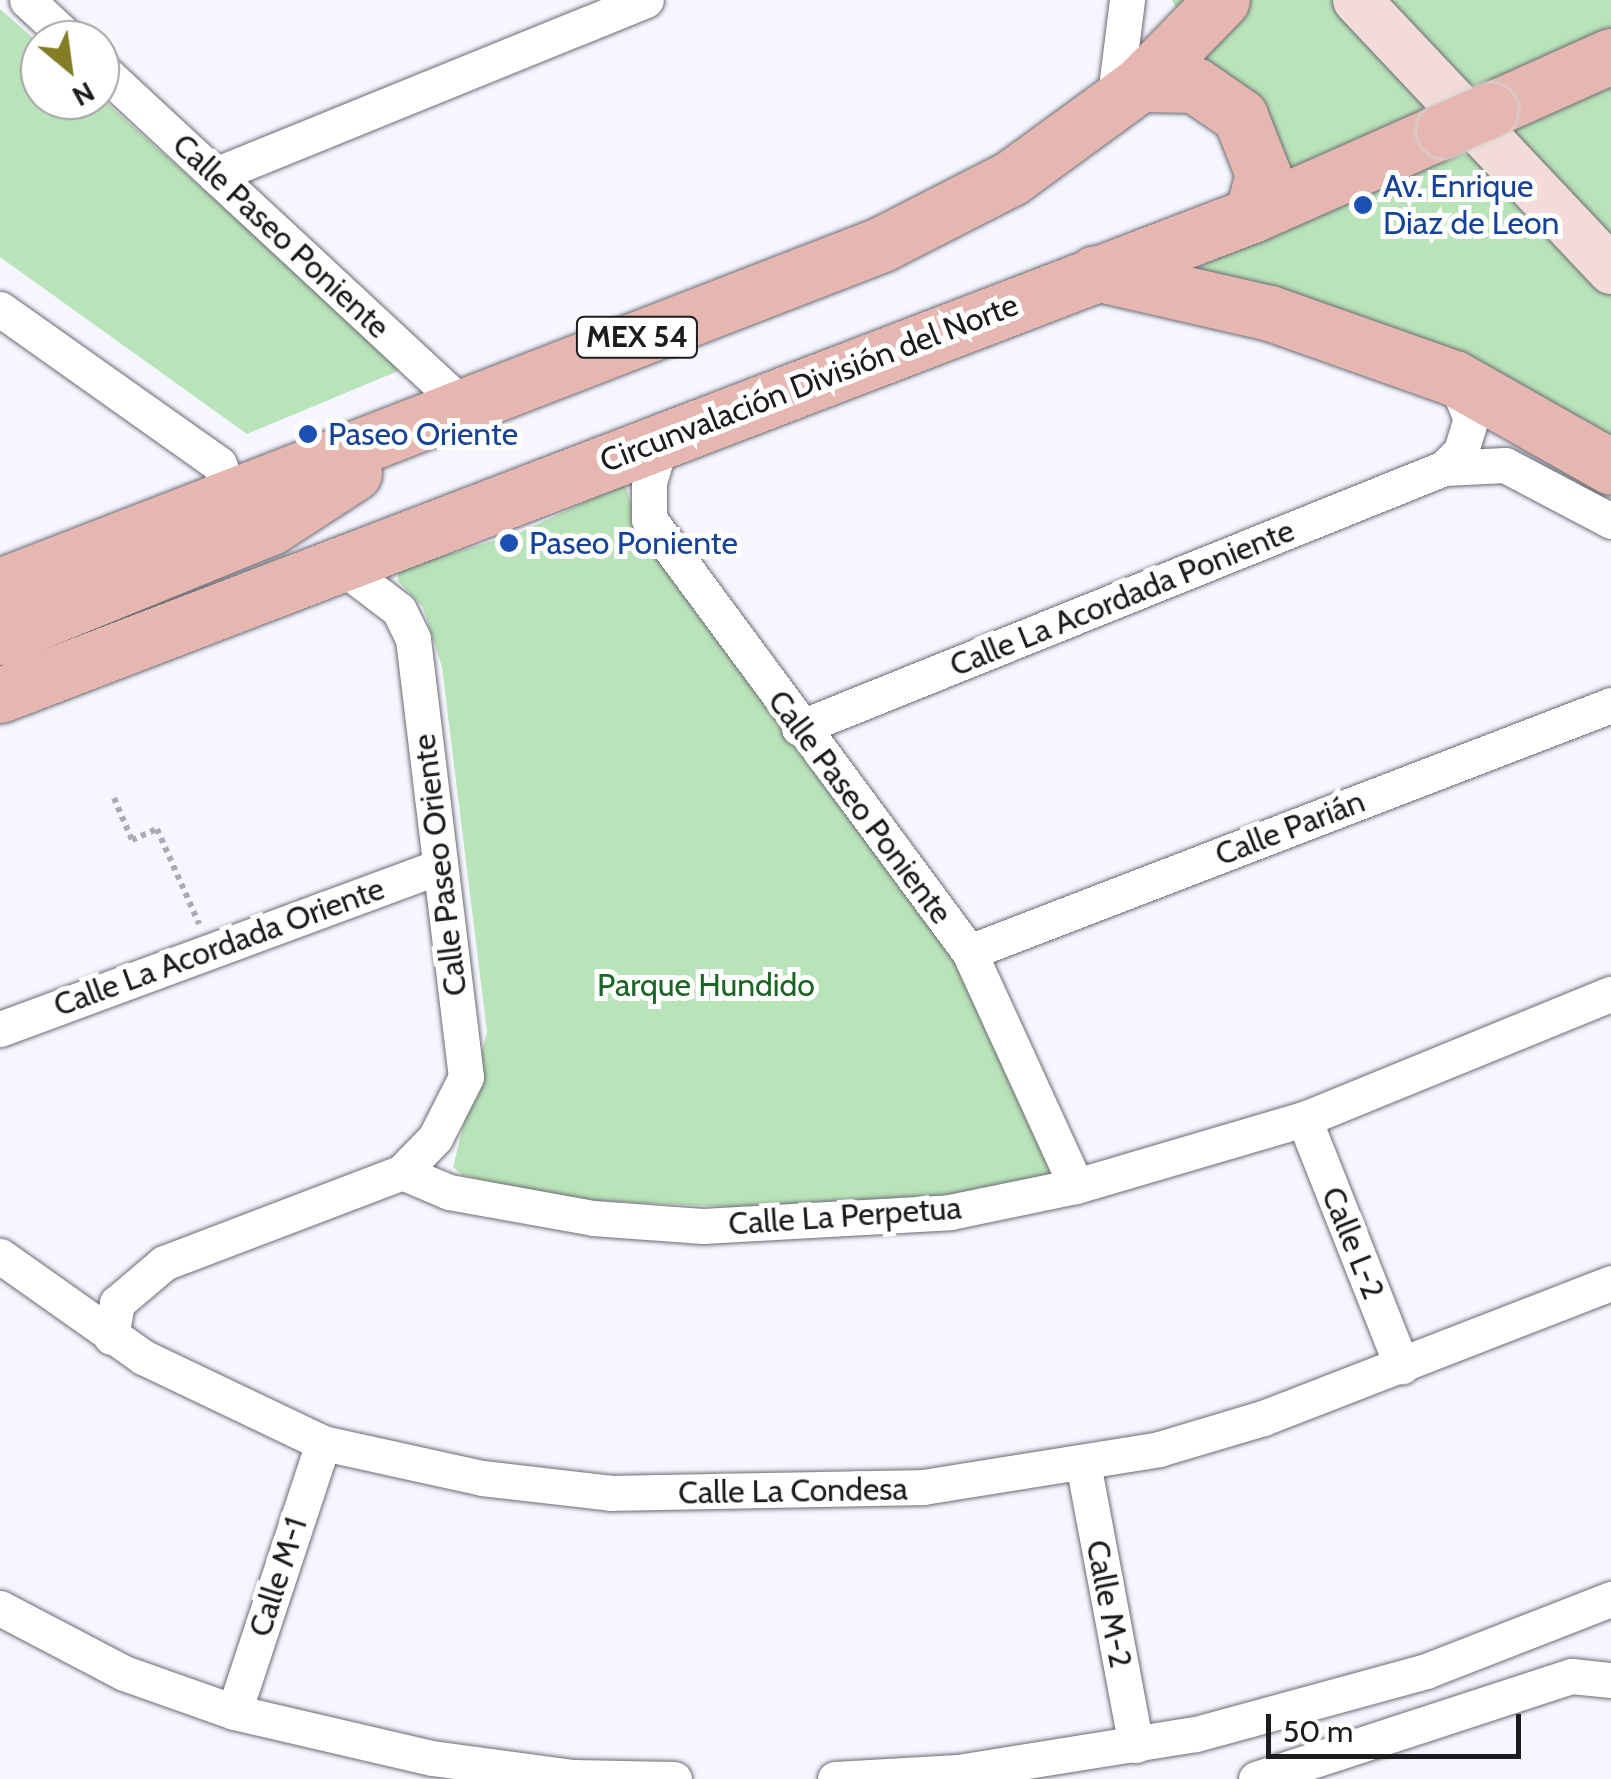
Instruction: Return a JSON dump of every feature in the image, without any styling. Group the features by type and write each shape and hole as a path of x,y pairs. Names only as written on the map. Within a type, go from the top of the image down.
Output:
{"main road":[{"name":"MEX 54","path":"0,586 461,404 882,244 1012,178 1127,94 1222,0"},
{"path":"1357,0 1611,270"},
{"name":"Circunvalación División del Norte","path":"0,695 344,568 1092,272 1252,215 1611,56"},
{"path":"1127,94 1195,85 1240,116 1263,174 1252,215"},
{"path":"1092,272 1270,313 1454,378 1611,468"},
{"path":"0,637 271,527 461,404"}],"street":[{"path":"27,0 48,20"},
{"path":"216,175 646,0"},
{"path":"1127,0 1127,94"},
{"name":"Calle Paseo Poniente","path":"120,86 461,404"},
{"path":"0,309 219,464 231,496"},
{"path":"1444,468 1468,437 1470,419 1454,378"},
{"name":"Calle Paseo Poniente","path":"662,440 648,482 649,519 800,728 970,952 1076,1186"},
{"name":"Calle La Acordada Poniente","path":"800,728 1444,468 1505,465 1611,521"},
{"name":"Calle Paseo Oriente","path":"344,568 408,622 466,1077 435,1138 402,1172"},
{"name":"Calle Parián","path":"970,952 1611,704"},
{"name":"Calle La Acordada Oriente","path":"0,1029 210,948 440,867"},
{"name":"Calle La Perpetua","path":"402,1172 467,1195 593,1218 703,1226 950,1212 1076,1186 1304,1119 1611,994"},
{"name":"Calle L-2","path":"1304,1119 1402,1366"},
{"path":"111,1337 117,1303 164,1263 402,1172"},
{"name":"Calle La Condesa","path":"0,1256 111,1337 259,1417 323,1443 482,1478 611,1494 924,1488 1082,1462 1263,1418 1611,1283"},
{"name":"Calle M-1","path":"234,1712 323,1443"},
{"name":"Calle M-2","path":"1082,1462 1136,1746"},
{"path":"836,1779 958,1772 1136,1746 1318,1704 1611,1600"},
{"path":"0,1608 124,1673 406,1765 573,1777 674,1779"},
{"path":"1256,1779 1572,1676 1611,1680"}],"path":[{"path":"114,798 132,840 156,829 210,948"}],"green space":[{"path":"1172,0 1611,0 1611,455 1183,278 1252,234 1208,71"},
{"path":"0,9 20,26 20,120 120,120 120,115 403,369 247,434 0,257"},
{"name":"Parque Hundido","path":"625,483 638,530 967,970 1057,1173 928,1199 776,1209 562,1199 462,1175 453,1167 487,1032 442,667 423,607 398,581 398,570 521,532"}],"place":[{"name":"Av. Enrique Diaz de Leon","path":"1363,205"},
{"name":"Paseo Oriente","path":"308,434"},
{"name":"Paseo Poniente","path":"509,543"}]}
